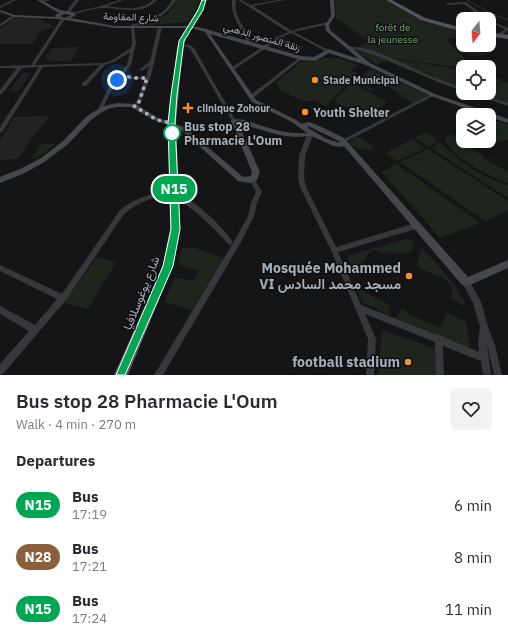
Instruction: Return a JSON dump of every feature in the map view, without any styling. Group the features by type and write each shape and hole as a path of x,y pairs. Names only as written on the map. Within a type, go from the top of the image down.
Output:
{"main road":[{"path":"40,0 61,16"},
{"name":"شارع يوغوسلافيا","path":"121,375 168,266 175,229 172,123 181,45 182,39 201,10 204,0"},
{"path":"332,0 333,16 328,23 328,31 368,64"},
{"path":"388,0 419,17 456,27"},
{"path":"393,0 427,18 456,27"},
{"name":"شارع المقاومة","path":"0,11 14,16 61,16 106,26 189,29"},
{"path":"61,16 71,13"},
{"path":"61,16 71,13"},
{"path":"71,13 77,20"},
{"name":"زنقة المنصور الذهبي","path":"189,29 206,30 301,58 315,59 328,51"},
{"path":"206,30 250,96 258,104 294,121 343,141 466,282 508,264"},
{"path":"498,36 508,38"},
{"path":"338,54 349,53 351,51 349,49"},
{"path":"328,51 368,64 433,95 508,121"},
{"path":"0,180 15,175 43,160 58,149 100,109 117,105 134,106 157,120 172,123 186,131 241,179 252,179 256,176 256,172 234,121 243,121 262,129 278,133 311,134 358,159"},
{"path":"307,126 311,134"},
{"path":"336,146 343,145 343,141"}],"street":[{"path":"0,7 14,0"},
{"path":"40,0 49,0"},
{"path":"71,13 76,0"},
{"path":"102,7 107,0"},
{"path":"71,13 102,7 122,0"},
{"path":"102,7 138,8 148,6 155,0"},
{"path":"100,109 111,87 129,65 134,43 132,28 160,17 168,10 174,0"},
{"path":"234,0 233,7 235,16 245,32 249,43"},
{"path":"240,0 291,32 328,51"},
{"path":"250,6 269,1 283,0"},
{"path":"448,4 465,3 477,12"},
{"path":"0,26 14,16"},
{"path":"32,66 61,16"},
{"path":"232,69 276,39 291,32 328,23"},
{"path":"496,24 507,29 498,36"},
{"path":"134,106 139,102 153,61 160,27"},
{"path":"276,39 301,48"},
{"path":"181,45 193,49 234,121"},
{"path":"349,49 358,48 384,57 456,87"},
{"path":"0,67 104,64 113,61 132,50"},
{"path":"250,96 301,58"},
{"path":"141,70 153,61"},
{"path":"84,85 104,64"},
{"path":"0,131 42,66"},
{"path":"0,93 20,67"},
{"path":"122,75 132,78 147,78"},
{"path":"343,141 433,95"},
{"path":"493,100 508,105"},
{"path":"311,134 302,156 301,181 305,194 334,250 372,339 370,375"},
{"path":"158,375 239,240 251,216 254,203 260,192 252,179"},
{"path":"0,370 63,298 126,208 144,198 174,193 207,216 230,242"},
{"path":"334,250 416,226"},
{"path":"0,268 63,298"},
{"path":"466,282 477,302 491,345 498,375"},
{"path":"360,308 484,358"},
{"path":"0,310 36,330"},
{"path":"484,327 482,342 487,375"},
{"path":"439,339 440,375"}],"shaded area":[{"path":"14,18 39,18 54,27 40,32 32,44 0,44 0,29"},
{"path":"79,47 71,61 51,61 44,59 52,48"},
{"path":"49,116 17,159 0,160 0,140 14,117"}],"green space":[{"path":"176,0 200,0 188,22 138,26 166,15 174,6"},
{"name":"forêt de la jeunesse","path":"335,0 385,0 417,18 456,30 456,38 446,40 465,60 456,60 456,67 381,57 359,47 368,42 347,25 336,19"},
{"path":"357,48 389,60 377,65 354,49"},
{"path":"467,52 483,52 486,55 471,56"},
{"name":"Stade Municipal","path":"325,58 338,58 358,65 351,71 358,73 326,106 314,101 305,101 280,91 275,83 302,61 314,62"},
{"path":"387,58 456,69 456,86"},
{"path":"370,69 394,79 393,80 395,82 386,87 383,85 385,83 379,80 372,84 369,82 364,85 375,90 371,91 355,82"},
{"path":"22,73 30,73 19,91 10,91"},
{"path":"496,78 501,79 500,81 508,83 508,105 494,100 496,100"},
{"path":"396,82 402,83 428,95 414,103 402,97 406,93 400,96 397,95 401,94 388,87"},
{"path":"352,83 387,102 372,113 365,111 363,113 333,102"},
{"path":"496,121 508,125 508,140 496,143"},
{"path":"425,132 435,138 436,142 429,147 415,138"},
{"path":"451,134 456,137 456,148 470,148 483,155 483,158 508,172 508,183 492,177 461,158 447,144 445,138"},
{"path":"358,137 371,145 374,149 362,150 351,145 350,141"},
{"path":"412,139 425,148 398,161 386,153"},
{"path":"440,142 471,168 489,178 508,185 508,198 431,148"},
{"path":"41,144 56,144 38,157 31,159"},
{"path":"428,149 508,201 508,211 485,221 400,162"},
{"path":"396,164 480,223 440,238 382,172"},
{"path":"406,239 415,241 412,250 404,254 388,252 386,254 373,250 367,255 360,269 355,275 348,259 350,255"},
{"path":"182,248 195,248 224,258 192,310 164,302 175,277 193,281 198,270 178,265"},
{"path":"422,248 440,267 460,293 464,300 465,306 451,299 453,288 445,279 420,268 417,263"},
{"path":"97,257 116,262 88,309 64,303"},
{"path":"357,284 359,289 389,305 390,315 363,303 355,286"},
{"path":"404,309 407,313 440,328 447,312 466,322 470,348 396,318 400,311"},
{"name":"football stadium","path":"382,330 436,349 438,375 378,375"}],"waterway":[{"path":"467,0 492,14 508,20"}],"bus line":[{"name":"N15","path":"121,375 168,266 173,248 175,229 172,123 174,95 182,41 201,10 204,0"}],"place":[{"name":"Stade Municipal","path":"315,80"},
{"name":"clinique Zohour","path":"188,108"},
{"name":"Youth Shelter","path":"305,112"},
{"name":"Bus stop 28 Pharmacie L'Oum","path":"172,133"},
{"name":"Mosquée Mohammed VI مسجد محمد السادس","path":"409,276"},
{"name":"football stadium","path":"408,362"}],"route":[{"path":"117,80 122,75 139,79 147,78 139,102 134,106 157,120 172,123 172,133"}]}
